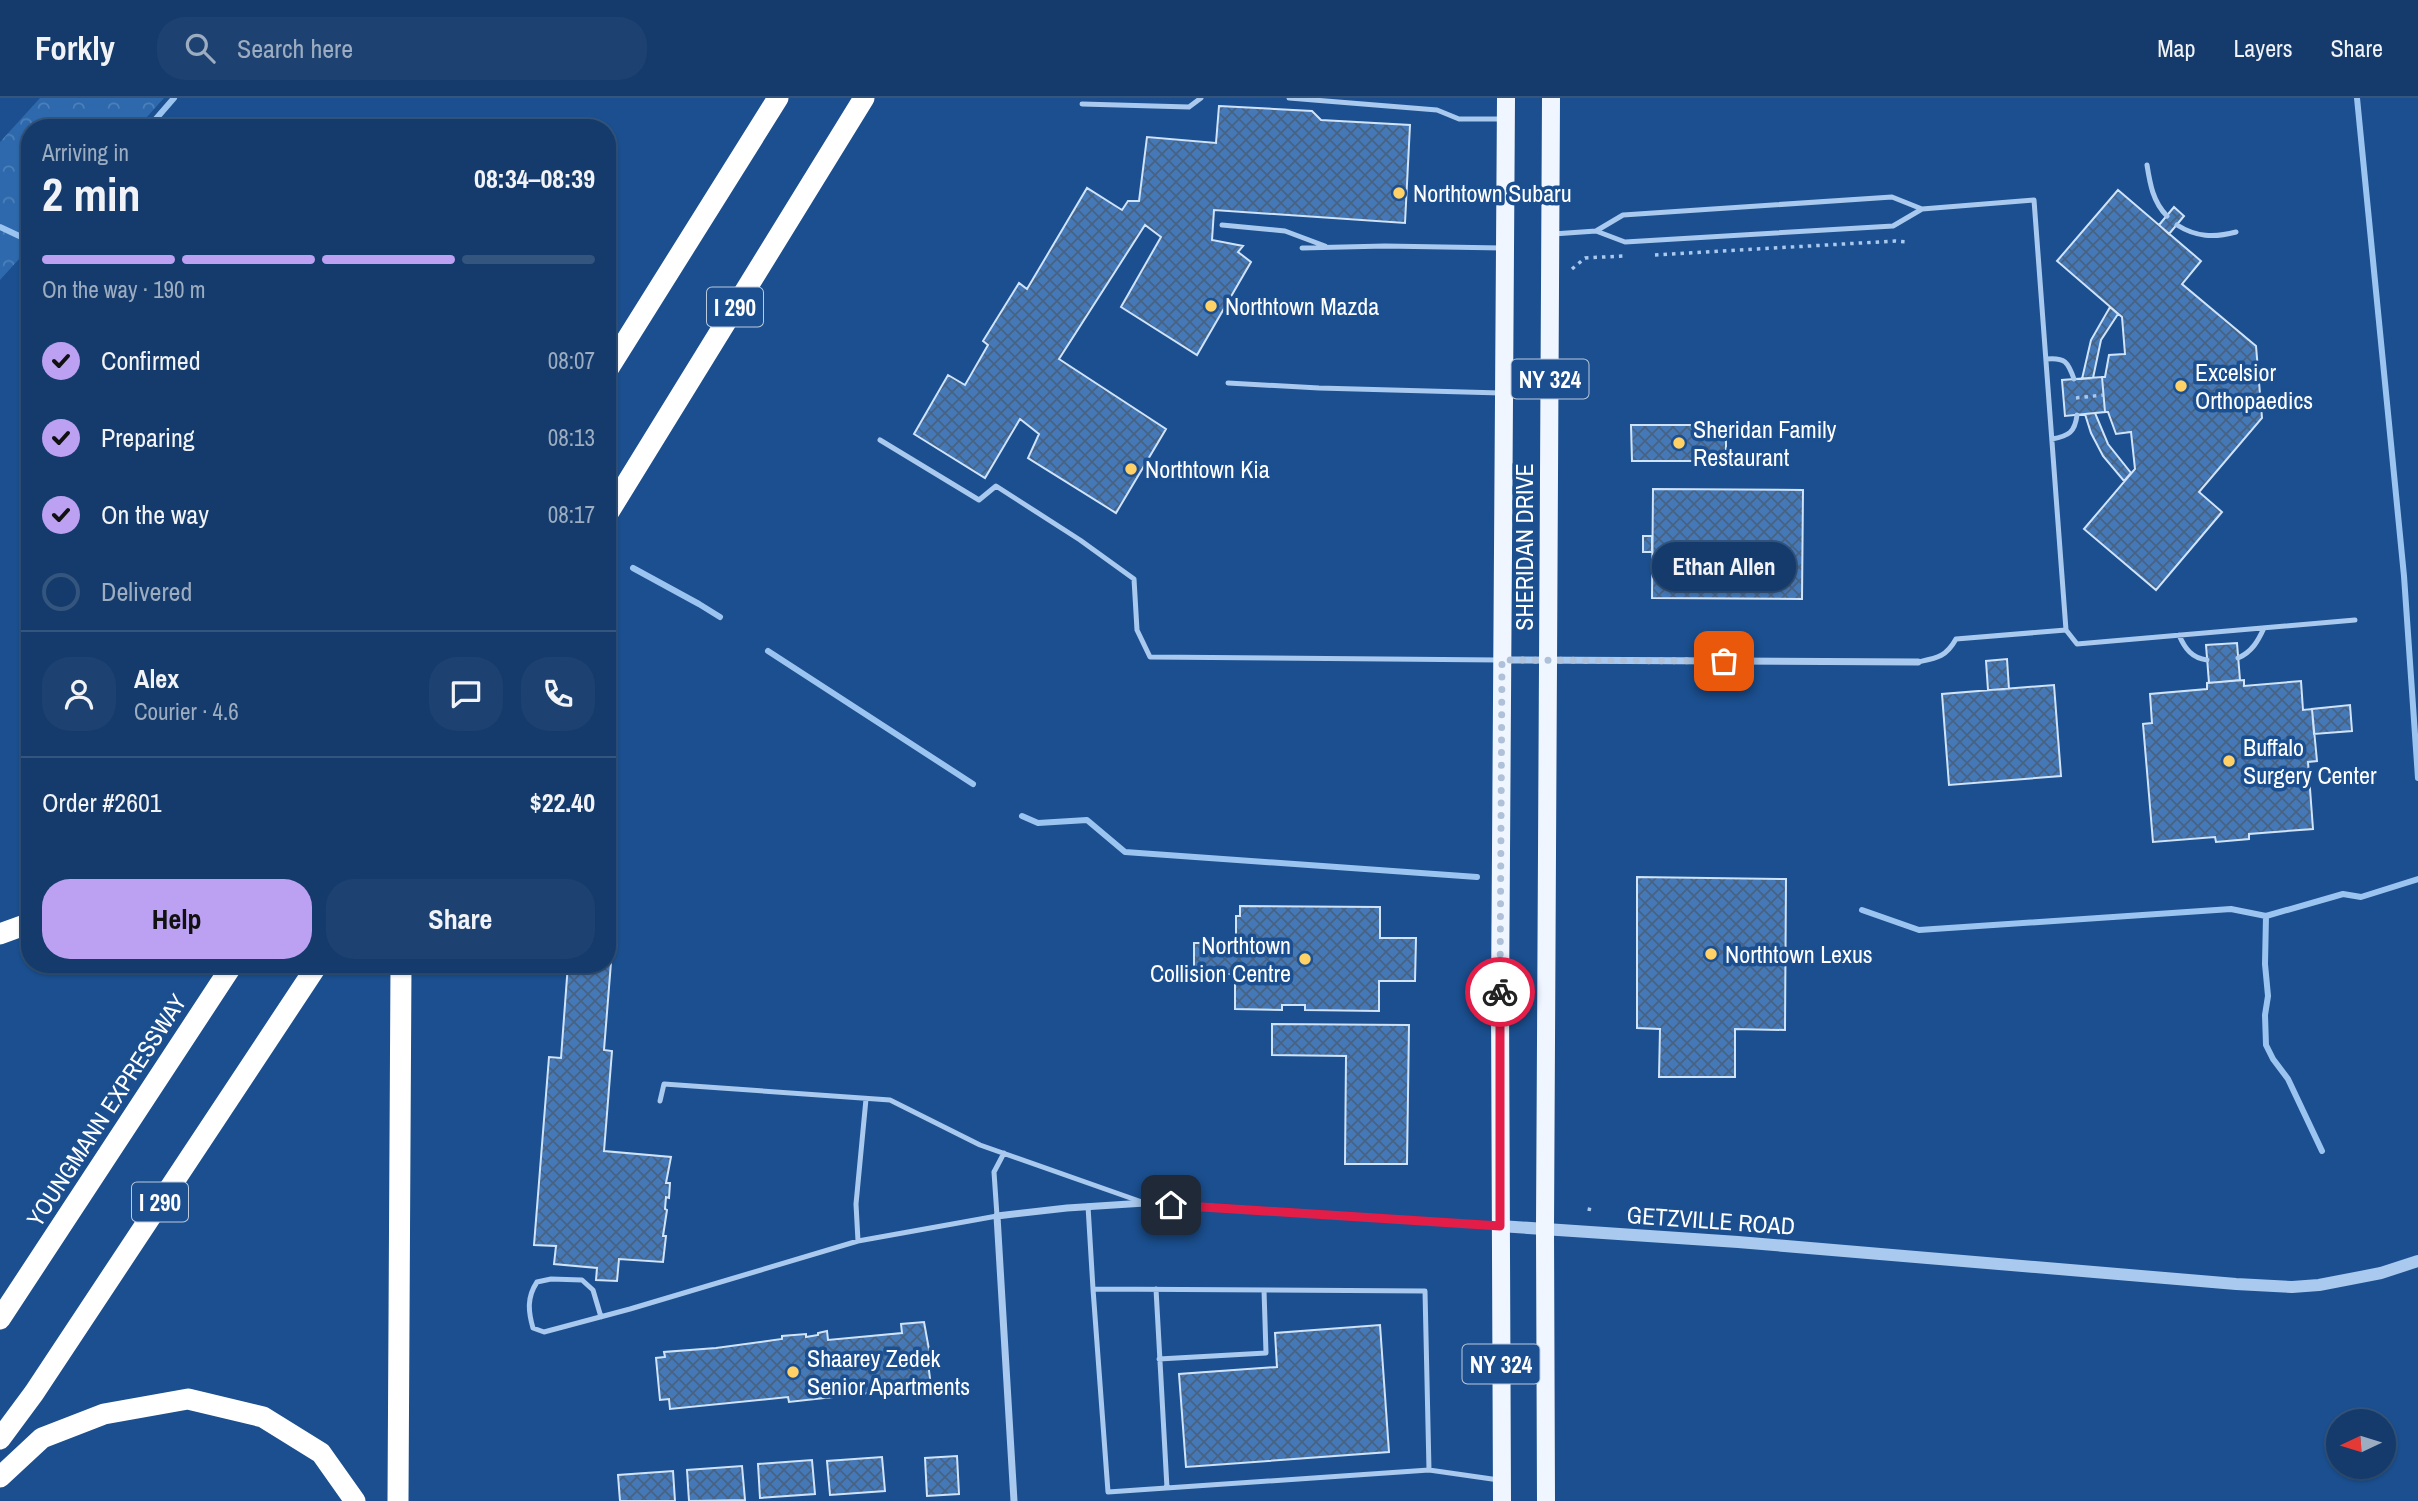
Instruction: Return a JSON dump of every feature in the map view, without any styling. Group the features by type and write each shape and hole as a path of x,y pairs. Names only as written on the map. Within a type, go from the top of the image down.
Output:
{"highway":[{"path":"616,357 778,98"},
{"name":"I 290","path":"616,500 864,98"},
{"path":"0,934 21,926"},
{"name":"YOUNGMANN EXPRESSWAY","path":"0,1320 227,973"},
{"name":"I 290","path":"0,1439 34,1393 312,973"},
{"path":"398,1501 401,973"},
{"path":"0,1478 42,1438 104,1414 188,1399 263,1417 321,1454 355,1501"}],"main road":[{"name":"SHERIDAN DRIVE","path":"1502,1501 1502,660 1507,98"},
{"name":"SHERIDAN DRIVE","path":"1546,1501 1551,98"}],"street":[{"path":"1502,660 1918,662"},
{"name":"GETZVILLE ROAD","path":"997,1216 1145,1203 1738,1242 2292,1287 2356,1279 2418,1261"},
{"path":"997,1216 1014,1501"}],"lane":[{"path":"1082,104 1189,107 1201,98"},
{"path":"1289,98 1437,110 1459,119 1506,119"},
{"path":"2147,165 2155,199 2167,216"},
{"path":"1596,231 1623,215 1892,197 1922,209"},
{"path":"1550,234 1596,231 1625,243 1893,226 1922,209 2034,200 2066,630 2077,644 2355,620"},
{"path":"1222,225 1285,231 1328,247"},
{"path":"2177,225 2209,236 2236,232"},
{"path":"1302,248 1505,248"},
{"path":"2046,359 2058,358 2065,361 2074,379"},
{"path":"1228,383 1505,393"},
{"path":"2052,439 2066,437 2072,432 2077,415"},
{"path":"880,440 979,500 996,486 1080,540 1134,579 1138,630 1150,657 1502,660"},
{"path":"2238,658 2253,648 2264,628"},
{"path":"1918,662 1950,651 1956,639 2066,630"},
{"path":"2179,635 2183,646 2190,653 2199,659 2207,660"},
{"path":"660,1101 664,1084 890,1100 980,1145 1145,1203"},
{"path":"858,1241 856,1204 866,1098"},
{"path":"601,1317 593,1290 582,1280 537,1282 530,1293 529,1314 533,1328 544,1332 601,1317 858,1241 997,1216 994,1172 1004,1153"},
{"path":"1087,1206 1108,1492 1429,1470 1502,1480"},
{"path":"1093,1289 1425,1291 1429,1470"},
{"path":"1156,1289 1167,1488"},
{"path":"1159,1359 1266,1353 1264,1290"}],"path":[{"path":"1655,255 1909,242"},
{"path":"1572,269 1586,258 1623,256"},
{"path":"2076,398 2103,395"}],"green space":[{"path":"40,98 164,98 145,119 21,119 21,257 0,280 0,142"}],"building":[{"path":"1219,106 1312,111 1321,120 1410,125 1405,223 1214,210 1212,240 1243,246 1238,252 1251,262 1197,355 1121,307 1161,237 1145,225 1059,359 1166,429 1116,513 1028,458 1039,434 1020,419 985,478 914,434 948,375 965,385 988,345 983,341 1019,283 1027,289 1087,188 1122,210 1128,201 1139,201 1147,137 1216,143"},
{"name":"Excelsior Orthopaedics","path":"2118,190 2201,261 2182,284 2256,346 2262,418 2199,492 2222,512 2156,590 2084,529 2135,469 2131,432 2116,434 2108,412 2105,412 2102,377 2105,377 2109,355 2125,354 2122,317 2057,261"},
{"path":"2174,207 2184,216 2169,234 2159,225"},
{"path":"2110,307 2118,314 2101,340 2093,378 2082,379 2091,340"},
{"path":"2102,377 2105,412 2065,416 2062,380"},
{"path":"2095,413 2108,444 2131,473 2124,481 2103,456 2091,433 2085,414"},
{"name":"Sheridan Family Restaurant","path":"1631,425 1726,425 1726,461 1632,461"},
{"path":"1653,489 1803,490 1802,599 1652,598"},
{"path":"1643,536 1652,536 1652,552 1643,552"},
{"path":"2237,643 2240,680 2209,683 2206,645"},
{"path":"2007,659 2009,689 1988,690 1986,661"},
{"name":"Buffalo Surgery Center","path":"2244,680 2244,686 2301,681 2303,710 2312,709 2317,761 2308,762 2313,829 2249,834 2249,839 2216,842 2215,837 2153,842 2143,724 2152,723 2150,694 2207,689 2207,683"},
{"path":"2054,685 2061,776 1949,785 1942,694"},
{"path":"2350,705 2352,731 2314,734 2312,709"},
{"name":"Northtown Lexus","path":"1637,877 1786,879 1785,1030 1735,1029 1735,1077 1659,1077 1660,1029 1637,1028"},
{"name":"Northtown Collision Centre","path":"1240,906 1380,907 1380,938 1416,938 1415,981 1379,981 1379,1011 1305,1010 1305,1005 1282,1005 1282,1010 1235,1009 1235,974 1194,974 1194,943 1236,943 1236,916 1240,916"},
{"path":"567,973 610,973 604,1050 612,1051 604,1151 671,1157 666,1183 670,1183 669,1198 666,1197 663,1262 619,1259 617,1281 596,1280 597,1268 554,1264 556,1246 534,1245 549,1057 561,1058"},
{"path":"1272,1024 1409,1025 1407,1164 1345,1164 1346,1056 1272,1055"},
{"name":"Shaarey Zedek Senior Apartments","path":"924,1322 930,1355 927,1355 931,1386 789,1402 788,1397 670,1409 669,1399 660,1400 656,1358 665,1357 664,1352 716,1348 782,1339 782,1336 806,1334 806,1337 827,1331 828,1340 902,1333 901,1324"},
{"path":"1380,1325 1389,1452 1186,1467 1179,1374 1277,1367 1275,1333"},
{"path":"957,1456 959,1494 927,1496 925,1458"},
{"path":"882,1457 885,1491 830,1495 827,1461"},
{"path":"812,1460 815,1494 760,1498 758,1464"},
{"path":"742,1466 745,1500 689,1501 687,1470"},
{"path":"673,1471 675,1501 620,1501 618,1475"}],"waterway":[{"path":"156,119 174,98"},
{"path":"2357,98 2404,576 2418,778"},
{"path":"0,227 21,237"},
{"path":"633,568 720,617"},
{"path":"768,651 973,784"},
{"path":"1022,816 1038,823 1087,820 1125,852 1477,877"},
{"path":"1862,910 1919,930 2231,909 2266,916 2343,894 2361,897 2418,879"},
{"path":"2266,916 2266,1045 2288,1079 2322,1151"}],"way so far":[{"path":"1500,992 1502,660 1724,661"}],"place":[{"name":"Northtown Subaru","path":"1399,193"},
{"name":"Northtown Mazda","path":"1211,306"},
{"name":"Excelsior Orthopaedics","path":"2181,386"},
{"name":"Sheridan Family Restaurant","path":"1679,443"},
{"name":"Northtown Kia","path":"1131,469"},
{"name":"Ethan Allen","path":"1724,661"},
{"name":"Buffalo Surgery Center","path":"2229,761"},
{"name":"Northtown Lexus","path":"1711,954"},
{"name":"Northtown Collision Centre","path":"1305,959"},
{"name":"Shaarey Zedek Senior Apartments","path":"793,1372"}],"route":[{"path":"1171,1205 1500,1226 1500,992"}]}
